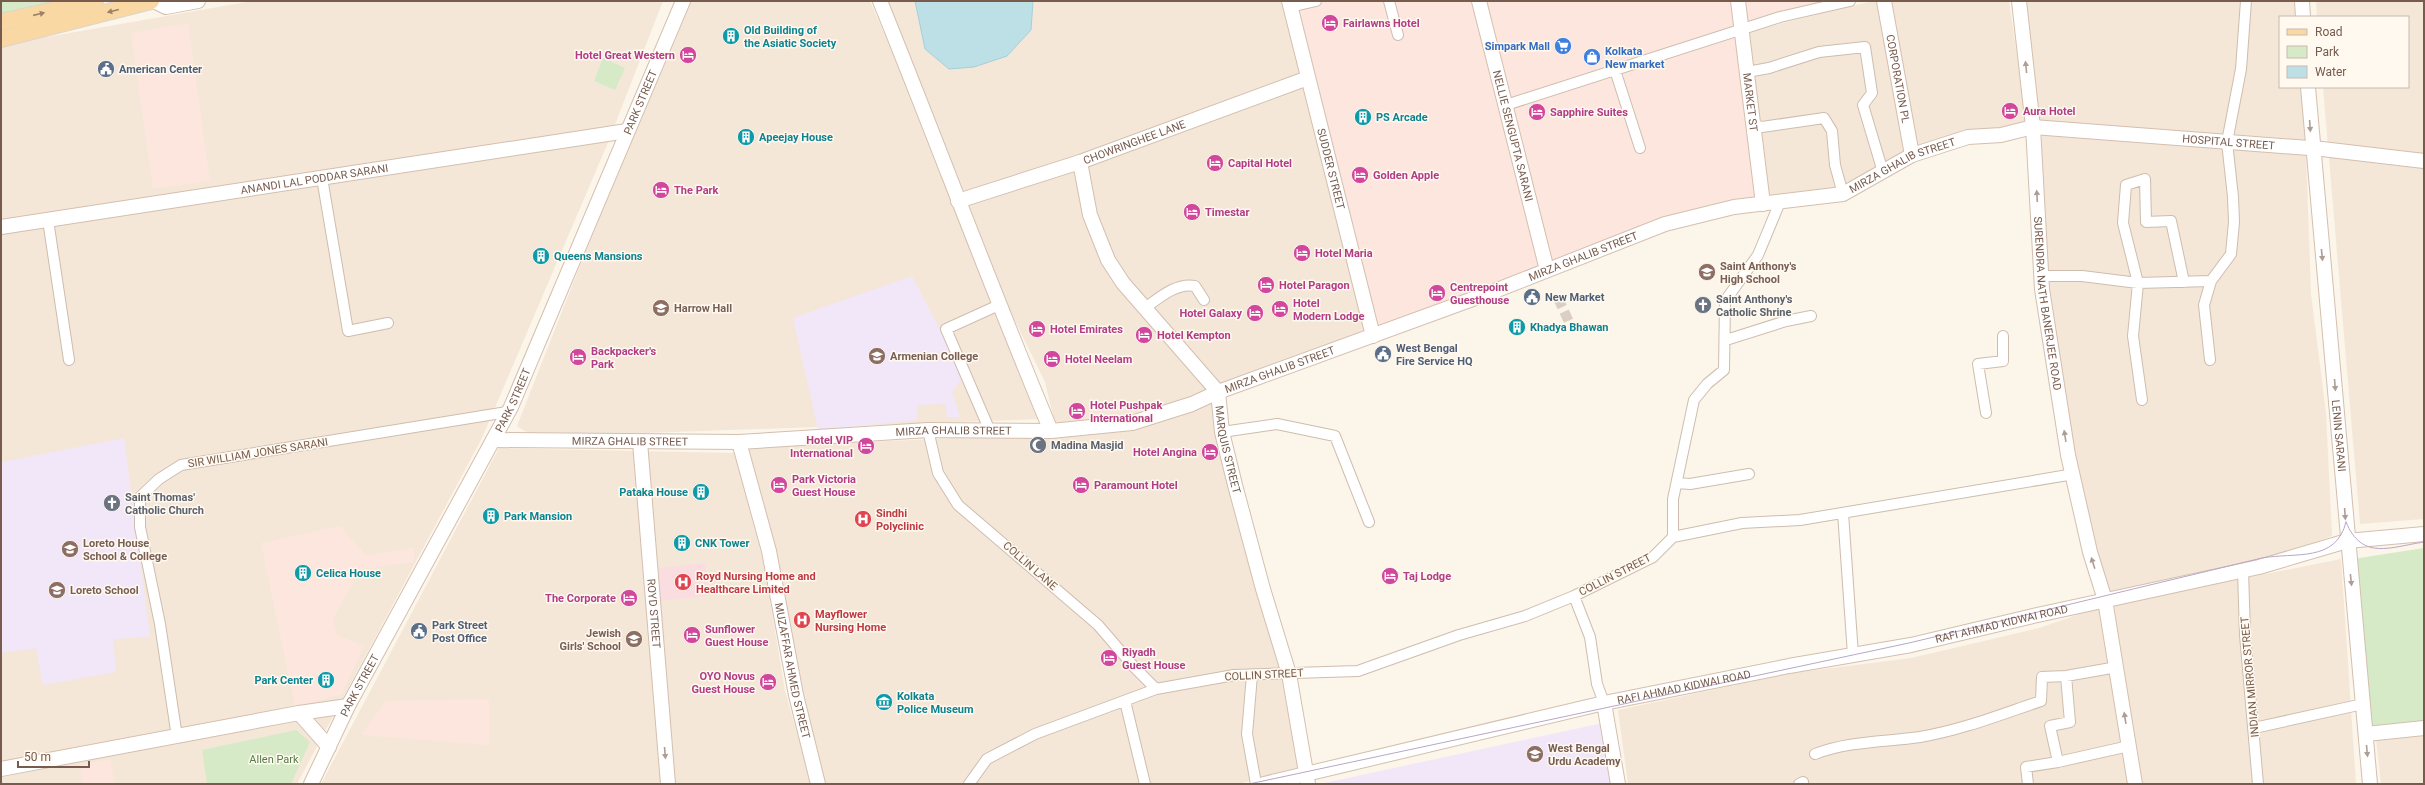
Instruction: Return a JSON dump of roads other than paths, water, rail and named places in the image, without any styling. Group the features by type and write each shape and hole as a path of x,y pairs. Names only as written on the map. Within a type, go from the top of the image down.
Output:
{"main road":[{"path":"1,22 95,1"},
{"path":"1,39 151,1"},
{"path":"154,1 166,7 198,1"},
{"name":"PARK STREET","path":"311,784 348,706 516,395 683,1"},
{"path":"880,1 938,145 958,201 999,305 1051,431"},
{"name":"NELLIE SENGUPTA SARANI","path":"1479,1 1547,270"},
{"name":"MARKET ST","path":"1738,1 1763,204"},
{"name":"CORPORATION PL","path":"1884,1 1912,155"},
{"name":"SURENDRA NATH BANERJEE ROAD","path":"2019,1 2033,127 2041,276 2068,455 2074,474 2090,552 2105,600 2135,784"},
{"path":"2302,1 2303,16"},
{"name":"SUDDER STREET","path":"1290,4 1373,336"},
{"name":"CHOWRINGHEE LANE","path":"958,201 1080,162 1308,78"},
{"name":"LENIN SARANI","path":"2308,88 2312,149 2370,784"},
{"name":"MIRZA GHALIB STREET","path":"492,440 739,442 928,430 1051,431 1132,423 1192,404 1218,392 1373,336 1665,224 1734,206 1843,194 1912,155 1968,137 2001,134 2033,127"},
{"name":"HOSPITAL STREET","path":"2033,127 2312,149 2424,161"},
{"name":"ANANDI LAL PODDAR SARANI","path":"1,227 627,131"},
{"name":"MARQUIS STREET","path":"1080,162 1090,215 1097,236 1108,260 1122,282 1218,392 1222,432 1262,589 1289,674 1307,778"},
{"name":"ROYD STREET","path":"640,442 668,784"},
{"name":"MUZAFFAR AHMED STREET","path":"739,442 769,551 796,695 818,784"},
{"name":"RAFI AHMAD KIDWAI ROAD","path":"1264,784 1307,778 1604,703 1853,655 1911,646 2105,600 2259,567 2347,541 2424,534"},
{"path":"1604,703 1618,784"},
{"path":"1,769 299,713 348,706"},
{"path":"299,713 329,747"},
{"path":"2366,734 2424,728"}],"street":[{"path":"1290,4 1316,1"},
{"path":"1389,1 1398,35"},
{"path":"1506,105 1780,17 1850,1"},
{"path":"2210,360 2204,305 2211,281 2231,254 2234,222 2227,142 2240,69 2246,1"},
{"path":"1747,72 1769,68 1819,52 1865,47 1872,93 1863,105 1883,172"},
{"path":"1615,70 1640,148"},
{"path":"1754,126 1762,127 1824,118 1832,131 1835,165 1843,194"},
{"path":"322,178 348,331 388,323"},
{"path":"2142,400 2134,336 2138,283 2123,223 2123,195 2126,185 2145,179 2146,222 2171,222 2184,282"},
{"path":"1780,202 1758,255 1725,301 1726,340 1724,370 1707,384 1694,400 1673,499 1673,537 1742,523 1800,520 2074,474"},
{"path":"48,220 69,360"},
{"path":"2041,276 2082,276 2138,283 2211,281"},
{"path":"1145,308 1164,294 1186,284 1196,286 1204,300"},
{"path":"990,430 946,329 999,305"},
{"path":"1726,340 1786,321 1811,316"},
{"path":"1986,413 1978,364 2003,361 2003,336"},
{"name":"SIR WILLIAM JONES SARANI","path":"177,737 160,624 140,527 140,497 159,479 181,465 507,412"},
{"path":"1222,432 1277,424 1335,436 1369,522"},
{"name":"COLLIN LANE","path":"928,430 938,473 958,505 1098,625 1135,668 1156,689"},
{"path":"1677,483 1690,484 1749,474"},
{"path":"1843,513 1853,655"},
{"name":"COLLIN STREET","path":"968,784 987,759 1035,734 1156,689 1234,675 1358,671 1459,635 1526,616 1574,596 1653,557 1673,537"},
{"name":"INDIAN MIRROR STREET","path":"2243,570 2245,635 2258,784"},
{"name":"COLLIN STREET","path":"1574,596 1590,637 1597,684 1604,703"},
{"path":"1815,754 1832,747 1920,737 1953,729 2041,701 2042,677 2066,676 2116,667"},
{"path":"1252,675 1247,734 1256,784"},
{"path":"2058,762 2050,726 2070,722 2066,676"},
{"path":"1125,701 1145,784"},
{"path":"2254,728 2363,704"},
{"path":"2028,784 2026,767 2058,762 2130,746"},
{"path":"1799,784 1803,782 1803,784"}],"water":[{"path":"915,1 1033,1 1031,30 1007,56 974,67 949,69 925,49"}],"tunnel":[{"path":"1558,298 1569,322"}],"tram line":[{"path":"2346,522 2360,542 2369,547 2389,548 2424,542"},
{"path":"1249,784 1909,643 2262,558 2313,553 2324,550 2333,544 2341,535 2346,522"}],"place":[{"name":"Fairlawns Hotel","path":"1330,23"},
{"name":"Old Building of the Asiatic Society","path":"731,36"},
{"name":"Simpark Mall","path":"1563,46"},
{"name":"Hotel Great Western","path":"688,55"},
{"name":"Kolkata New market","path":"1592,57"},
{"name":"American Center","path":"106,69"},
{"name":"Aura Hotel","path":"2010,111"},
{"name":"Sapphire Suites","path":"1537,112"},
{"name":"PS Arcade","path":"1363,117"},
{"name":"Apeejay House","path":"746,137"},
{"name":"Capital Hotel","path":"1215,163"},
{"name":"Golden Apple","path":"1360,175"},
{"name":"The Park","path":"661,190"},
{"name":"Timestar","path":"1192,212"},
{"name":"Hotel Maria","path":"1302,253"},
{"name":"Queens Mansions","path":"541,256"},
{"name":"Saint Anthony's High School","path":"1707,272"},
{"name":"Hotel Paragon","path":"1266,285"},
{"name":"Centrepoint Guesthouse","path":"1437,293"},
{"name":"New Market","path":"1532,297"},
{"name":"Saint Anthony's Catholic Shrine","path":"1703,305"},
{"name":"Harrow Hall","path":"661,308"},
{"name":"Hotel Modern Lodge","path":"1280,309"},
{"name":"Hotel Galaxy","path":"1255,313"},
{"name":"Khadya Bhawan","path":"1517,327"},
{"name":"Hotel Emirates","path":"1037,329"},
{"name":"Hotel Kempton","path":"1144,335"},
{"name":"West Bengal Fire Service HQ","path":"1383,354"},
{"name":"Armenian College","path":"877,356"},
{"name":"Backpacker's Park","path":"578,357"},
{"name":"Hotel Neelam","path":"1052,359"},
{"name":"Hotel Pushpak International","path":"1077,411"},
{"name":"Madina Masjid","path":"1038,445"},
{"name":"Hotel VIP International","path":"866,446"},
{"name":"Hotel Angina","path":"1210,452"},
{"name":"Park Victoria Guest House","path":"779,485"},
{"name":"Paramount Hotel","path":"1081,485"},
{"name":"Pataka House","path":"701,492"},
{"name":"Saint Thomas' Catholic Church","path":"112,503"},
{"name":"Park Mansion","path":"491,516"},
{"name":"Sindhi Polyclinic","path":"863,519"},
{"name":"CNK Tower","path":"682,543"},
{"name":"Loreto House School & College","path":"70,549"},
{"name":"Celica House","path":"303,573"},
{"name":"Taj Lodge","path":"1390,576"},
{"name":"Royd Nursing Home and Healthcare Limited","path":"683,582"},
{"name":"Loreto School","path":"57,590"},
{"name":"The Corporate","path":"629,598"},
{"name":"Mayflower Nursing Home","path":"802,620"},
{"name":"Park Street Post Office","path":"419,631"},
{"name":"Sunflower Guest House","path":"692,635"},
{"name":"Jewish Girls' School","path":"634,639"},
{"name":"Riyadh Guest House","path":"1109,658"},
{"name":"Park Center","path":"326,680"},
{"name":"OYO Novus Guest House","path":"768,682"},
{"name":"Kolkata Police Museum","path":"884,702"},
{"name":"West Bengal Urdu Academy","path":"1535,754"}],"park label":[{"name":"Allen Park","path":"274,759"}]}
